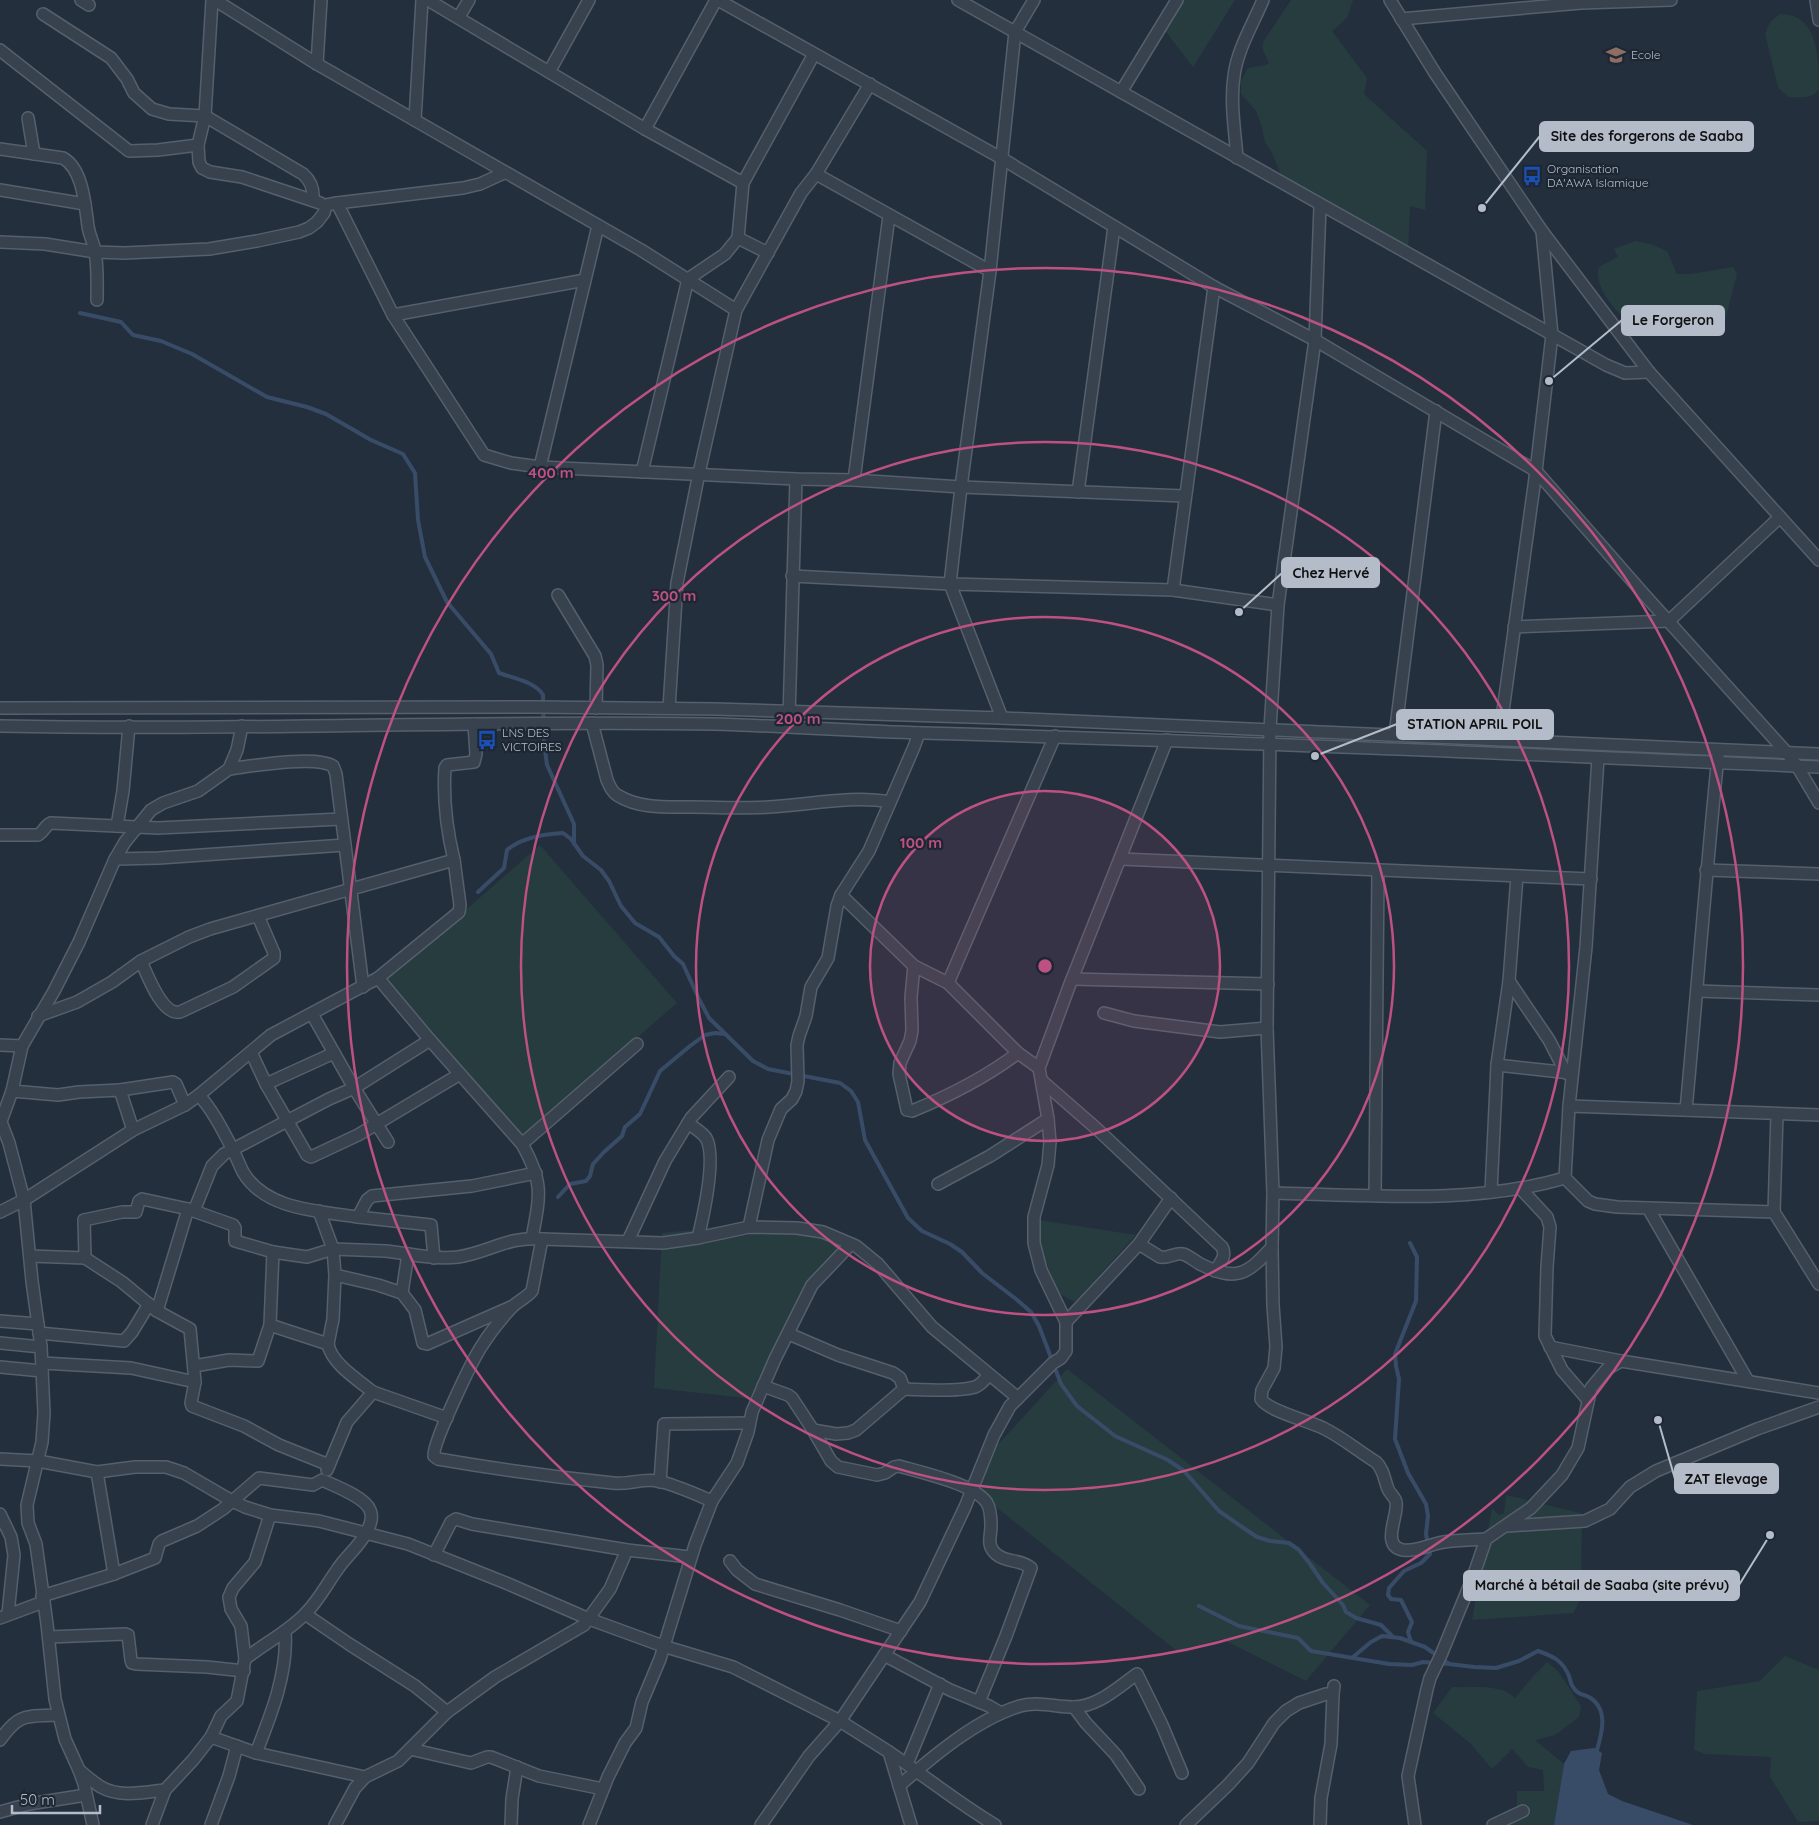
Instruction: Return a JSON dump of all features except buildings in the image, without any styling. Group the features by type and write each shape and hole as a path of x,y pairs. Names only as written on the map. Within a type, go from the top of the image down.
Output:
{"street":[{"path":"504,172 480,184 463,188 331,204 242,177 210,172 202,168 199,162 198,145 205,116 213,0 317,64 598,226 688,279 736,310"},
{"path":"317,64 321,0"},
{"path":"414,120 422,0"},
{"path":"428,0 645,129 743,183"},
{"path":"459,18 469,0"},
{"path":"549,72 589,0"},
{"path":"645,129 717,0 1001,158 1214,287 1315,340 1536,471 1787,753 1819,803"},
{"path":"958,0 1320,206 1606,365 1625,373 1649,372"},
{"path":"1002,718 950,584 990,271 1015,32 1034,0"},
{"path":"1120,92 1177,0"},
{"path":"1237,158 1233,99 1234,76 1239,57 1263,0"},
{"path":"1390,0 1435,72 1542,231 1649,372 1819,560"},
{"path":"1402,19 1581,2 1671,0"},
{"path":"1816,0 1819,20"},
{"path":"44,14 111,58 127,79 134,93 152,109 169,114 205,116 299,171 310,182 314,193 313,200"},
{"path":"0,50 129,150 158,150 198,145"},
{"path":"642,472 688,279 725,254 738,238 743,183 814,54"},
{"path":"669,708 678,583 698,473 736,310 801,193 816,174 870,84"},
{"path":"28,118 34,154"},
{"path":"0,149 58,157 68,161 81,182 88,228 96,252 97,300"},
{"path":"816,174 990,271"},
{"path":"0,190 85,204"},
{"path":"0,242 45,244 96,252 125,253 209,249 257,242 299,232 309,228 331,204"},
{"path":"331,204 393,315 480,451 495,460 540,467 854,480 961,488 1184,496"},
{"path":"1320,206 1315,340 1278,605 1270,729 1267,1028 1273,1193 1272,1247 1275,1362 1274,1368 1260,1395 1262,1402 1272,1408 1325,1429 1376,1462 1381,1467 1389,1490 1396,1502 1391,1539 1394,1545 1402,1550 1418,1550 1442,1543 1486,1539 1531,1508 1562,1475 1571,1462 1578,1448 1587,1399 1591,1388 1599,1376 1621,1361"},
{"path":"854,480 890,216"},
{"path":"540,467 598,226"},
{"path":"1078,492 1114,227"},
{"path":"1499,740 1536,471 1552,335 1542,231"},
{"path":"738,238 768,253"},
{"path":"393,315 585,280"},
{"path":"1172,590 1214,287"},
{"path":"1395,735 1436,411"},
{"path":"788,727 796,479"},
{"path":"1514,627 1669,621 1780,517"},
{"path":"792,576 950,584 1172,590 1278,605"},
{"path":"558,595 595,656 597,665 596,708"},
{"path":"0,708 536,707 789,711 1270,729 1819,754"},
{"path":"0,726 536,723 716,724 919,733 1270,744 1819,767"},
{"path":"592,723 607,780 611,788 618,796 634,803 659,807 767,807 860,799 876,799 890,802"},
{"path":"0,1212 24,1200 133,1130 185,1105 200,1095 280,1029 378,978 459,912 460,905 444,795 444,768 447,765 474,762 476,754 474,724"},
{"path":"117,826 123,791 129,726"},
{"path":"229,769 237,750 242,726"},
{"path":"749,1227 768,1140 781,1109 792,1099 796,1091 798,1081 797,1045 812,987 829,953 835,912 841,896 869,851 919,733"},
{"path":"948,983 1055,736"},
{"path":"762,1825 809,1756 840,1721 920,1602 965,1507 994,1435 1010,1406 1053,1363 1064,1355 1067,1346 1066,1322 1041,1270 1036,1256 1034,1236 1034,1217 1048,1165 1050,1142 1039,1068 1072,979 1167,740"},
{"path":"1686,1110 1718,750"},
{"path":"1598,758 1591,879 1570,1073 1566,1178 1588,1201 1595,1204 1648,1208 1774,1212"},
{"path":"92,1825 79,1770 58,1715 36,1544 27,1513 27,1505 42,1442 44,1413 41,1347 24,1200 9,1143 1,1123 12,1090 22,1046 38,1016 54,992 79,942 115,859 138,826 152,810 163,803 198,791 229,769 268,764 322,761 329,763 335,769 363,987"},
{"path":"0,835 38,835 51,823 182,828 341,819"},
{"path":"115,859 159,858 345,845"},
{"path":"1120,859 1591,879"},
{"path":"38,1016 77,1002 112,982 141,960 210,929 454,860"},
{"path":"1375,1195 1378,870"},
{"path":"1706,870 1819,874"},
{"path":"1491,1192 1497,1065 1509,981 1517,876"},
{"path":"841,896 914,966 948,983 1018,1053 1039,1068"},
{"path":"141,960 162,1002 175,1013 180,1012 232,987 274,958 274,953 258,916"},
{"path":"914,966 911,997 912,1031 910,1042 900,1063 899,1074 907,1110 912,1111 962,1088 1018,1053"},
{"path":"335,1276 378,1285 402,1293 412,1304 422,1341 427,1344 512,1306 532,1291 539,1197 536,1173 522,1144 378,978"},
{"path":"1072,979 1268,984"},
{"path":"1509,981 1570,1073"},
{"path":"1697,991 1819,995"},
{"path":"1104,1013 1134,1021 1220,1032 1267,1028"},
{"path":"312,1014 354,1088 388,1142"},
{"path":"0,1321 124,1341 153,1308 191,1210 214,1163 232,1149 354,1088 430,1040"},
{"path":"522,1144 637,1044"},
{"path":"0,1046 22,1046"},
{"path":"251,1052 266,1084 307,1155 310,1156 358,1135 460,1074"},
{"path":"266,1084 334,1053"},
{"path":"1497,1065 1570,1073"},
{"path":"628,1241 661,1168 688,1123 728,1077"},
{"path":"1042,1081 1171,1198 1224,1251 1224,1256 1215,1271"},
{"path":"12,1090 58,1095 120,1090 172,1082 176,1084 185,1105"},
{"path":"120,1090 133,1130"},
{"path":"200,1095 211,1110 243,1172 257,1189 272,1198 319,1211 431,1225 434,1258"},
{"path":"1570,1106 1819,1116"},
{"path":"1777,1114 1774,1212 1819,1284"},
{"path":"938,1184 990,1156 1048,1119"},
{"path":"688,1123 702,1134 708,1143 710,1168 708,1189 698,1238"},
{"path":"358,1217 367,1200 372,1196 472,1186 536,1173"},
{"path":"1273,1193 1430,1195 1491,1192 1521,1189 1566,1178"},
{"path":"1521,1189 1547,1217 1550,1227 1545,1336 1562,1370 1587,1399"},
{"path":"1066,1322 1138,1244 1171,1198"},
{"path":"85,1258 85,1220 122,1212 136,1212 139,1201 142,1199 191,1210 233,1225 235,1228 235,1241 273,1252 307,1257 333,1249 381,1251 434,1258 459,1257 508,1241 537,1239 663,1243 749,1227 816,1230 851,1244 878,1264 932,1327 1018,1398"},
{"path":"1648,1208 1748,1381"},
{"path":"319,1211 333,1249 335,1276 334,1313 328,1344 329,1352 349,1373 373,1392 447,1418"},
{"path":"589,1825 603,1789 625,1743 636,1728 642,1702 660,1659 690,1557 712,1501 738,1463 744,1448 752,1412 775,1359 812,1285 851,1244"},
{"path":"1138,1244 1164,1258 1182,1254 1215,1271 1237,1274 1256,1265 1272,1247"},
{"path":"194,1366 229,1360 258,1361 270,1324 273,1252"},
{"path":"402,1293 408,1254"},
{"path":"30,1256 85,1258 122,1282 153,1308 190,1329 195,1382 190,1403 192,1406 244,1426 279,1445 329,1465"},
{"path":"512,1306 481,1347 434,1448 434,1456 438,1459 570,1479 624,1484 646,1480 660,1482 712,1501"},
{"path":"270,1324 328,1344"},
{"path":"789,1334 838,1355 892,1373 900,1378 904,1389"},
{"path":"0,1343 41,1347"},
{"path":"1550,1347 1621,1361 1819,1393"},
{"path":"0,1367 131,1368 195,1382"},
{"path":"813,1430 836,1434 848,1433 856,1430 904,1389 974,1387 981,1384 989,1375"},
{"path":"763,1386 792,1398 831,1461 838,1467 877,1475 899,1466 942,1478 972,1490 987,1503 991,1526 988,1542 991,1548 1003,1559 1030,1566 1031,1570 979,1702"},
{"path":"4,1616 43,1599 155,1558 159,1544 162,1541 197,1526 232,1501 259,1478 313,1485 322,1480 347,1422 373,1392"},
{"path":"1506,1526 1582,1521 1593,1518 1610,1509 1630,1487 1656,1471 1757,1429 1819,1407"},
{"path":"660,1482 664,1424 749,1423"},
{"path":"0,1459 38,1461 97,1472 135,1467 166,1467 184,1473 232,1501 270,1514 319,1520 408,1544 589,1619 663,1646 732,1667 840,1721 912,1767 957,1801 995,1825"},
{"path":"97,1472 114,1574"},
{"path":"49,1637 125,1634 130,1639 132,1663 136,1664 207,1667 245,1665 266,1643 284,1632 305,1614 338,1568 360,1544 372,1520 372,1514 368,1506 360,1499 322,1480"},
{"path":"0,1514 11,1537 14,1554 4,1616"},
{"path":"152,1825 164,1790 212,1737 218,1719 238,1701 245,1665 241,1626 231,1609 229,1597 234,1588 256,1562 270,1514"},
{"path":"434,1554 451,1522 456,1519 480,1526 627,1550 690,1557"},
{"path":"1415,1825 1408,1776 1426,1689 1473,1578 1486,1539"},
{"path":"335,1825 355,1788 365,1777 398,1761 447,1712 495,1677 578,1629 589,1619 610,1589 627,1550"},
{"path":"730,1561 737,1570 755,1584 900,1631"},
{"path":"305,1614 415,1686 447,1712"},
{"path":"256,1753 270,1716 283,1668 285,1652 284,1632"},
{"path":"884,1655 1002,1713"},
{"path":"912,1767 981,1723 1002,1713 1027,1704 1074,1708 1085,1706 1097,1702 1137,1674 1162,1725 1182,1773"},
{"path":"899,1786 912,1767 940,1684"},
{"path":"1186,1825 1235,1778 1248,1763 1274,1724 1286,1711 1299,1703 1333,1690 1331,1744 1321,1798 1320,1825"},
{"path":"1074,1708 1116,1755 1139,1789"},
{"path":"0,1740 12,1724 21,1718 58,1715"},
{"path":"212,1737 256,1753 365,1777"},
{"path":"211,1825 229,1776 237,1746"},
{"path":"410,1749 470,1763 487,1757 539,1776 603,1789"},
{"path":"888,1752 911,1825"},
{"path":"511,1825 512,1799 517,1767"},
{"path":"79,1770 103,1788 114,1792 164,1790"},
{"path":"0,1812 29,1804 86,1795"},
{"path":"1493,1825 1523,1811"}],"green space":[{"path":"1181,0 1235,0 1193,67 1163,28"},
{"path":"1291,0 1353,0 1347,18 1332,31 1367,78 1364,94 1427,151 1425,210 1410,206 1408,253 1284,182 1271,151 1265,142 1256,111 1241,94 1241,81 1248,68 1269,63 1263,50 1263,42"},
{"path":"1780,14 1793,16 1803,22 1814,40 1817,52 1819,89 1813,95 1788,97 1778,87 1765,34 1770,22"},
{"path":"1635,241 1651,244 1667,251 1677,274 1691,274 1733,267 1737,274 1725,321 1705,325 1668,327 1648,334 1622,316 1611,304 1602,289 1598,274 1599,267 1618,257 1614,249"},
{"path":"540,845 677,1003 520,1140 383,982"},
{"path":"1039,1220 1136,1235 1075,1302 1058,1293 1041,1248"},
{"path":"733,1224 772,1230 797,1230 847,1245 805,1286 796,1310 754,1399 654,1388 662,1233"},
{"path":"1067,1369 1370,1605 1306,1681 1222,1639 1177,1651 977,1492 994,1449"},
{"path":"1506,1495 1580,1513 1582,1521 1581,1579 1583,1587 1573,1613 1472,1620 1492,1508 1499,1515 1504,1513"},
{"path":"1785,1656 1819,1670 1819,1821 1798,1822 1770,1777 1771,1757 1705,1754 1694,1750 1697,1691 1760,1681"},
{"path":"1547,1662 1558,1671 1581,1706 1579,1717 1555,1735 1535,1740 1564,1764 1554,1825 1487,1825 1486,1821 1517,1821 1517,1791 1544,1791 1543,1770 1528,1767 1512,1749 1492,1769 1470,1743 1433,1713 1452,1687 1494,1688 1509,1693 1515,1698"}],"water":[{"path":"1594,1748 1602,1753 1599,1770 1608,1794 1622,1801 1693,1825 1554,1825 1564,1764 1571,1751"}],"waterway":[{"path":"80,313 121,322 133,335 161,341 192,354 267,397 326,414 371,440 403,454 415,473 418,520 425,557 447,602 491,654 499,673 530,684 543,695 544,743 547,765 574,824 574,844"},
{"path":"478,892 504,868 507,850 519,842 534,837 563,833 571,839 583,856 601,870 609,881 621,906 635,923 659,937 683,964 709,1018 753,1061 768,1069 840,1083 851,1091 858,1102 865,1140 908,1218 922,1231 950,1244 962,1252 982,1273 1031,1312 1039,1326 1061,1384 1077,1406 1115,1436 1168,1460 1184,1471 1219,1511 1257,1537 1270,1541 1289,1543 1299,1550 1323,1583 1343,1605 1346,1612 1356,1618 1381,1625 1393,1637"},
{"path":"558,1197 570,1184 586,1181 590,1176 593,1164 622,1136 625,1127 640,1114 660,1071 705,1035 725,1034"},
{"path":"1410,1243 1417,1257 1416,1301 1395,1354 1399,1379 1395,1439 1408,1473 1426,1504 1428,1516 1426,1534 1430,1554 1421,1563 1404,1571 1389,1588 1388,1595 1391,1599 1401,1600 1412,1622 1408,1632 1411,1642"},
{"path":"1199,1606 1239,1626 1298,1638 1311,1651 1389,1664 1412,1665 1423,1662 1449,1664"},
{"path":"1353,1657 1371,1642 1382,1636 1400,1638 1425,1647 1449,1664 1474,1667 1496,1668 1519,1661 1538,1651 1553,1657 1561,1663 1567,1671 1576,1691 1589,1697 1599,1708 1602,1715 1602,1729 1597,1750"}],"place":[{"name":"Ecole","path":"1616,55"},
{"name":"Organisation DA'AWA Islamique","path":"1532,176"},
{"name":"Site des forgerons de Saaba","path":"1482,208"},
{"name":"Le Forgeron","path":"1549,381"},
{"name":"Chez Hervé","path":"1239,612"},
{"name":"LNS DES VICTOIRES","path":"487,740"},
{"name":"STATION APRIL POIL","path":"1315,756"},
{"name":"ZAT Elevage","path":"1658,1420"},
{"name":"Marché à bétail de Saaba (site prévu)","path":"1770,1535"}]}
